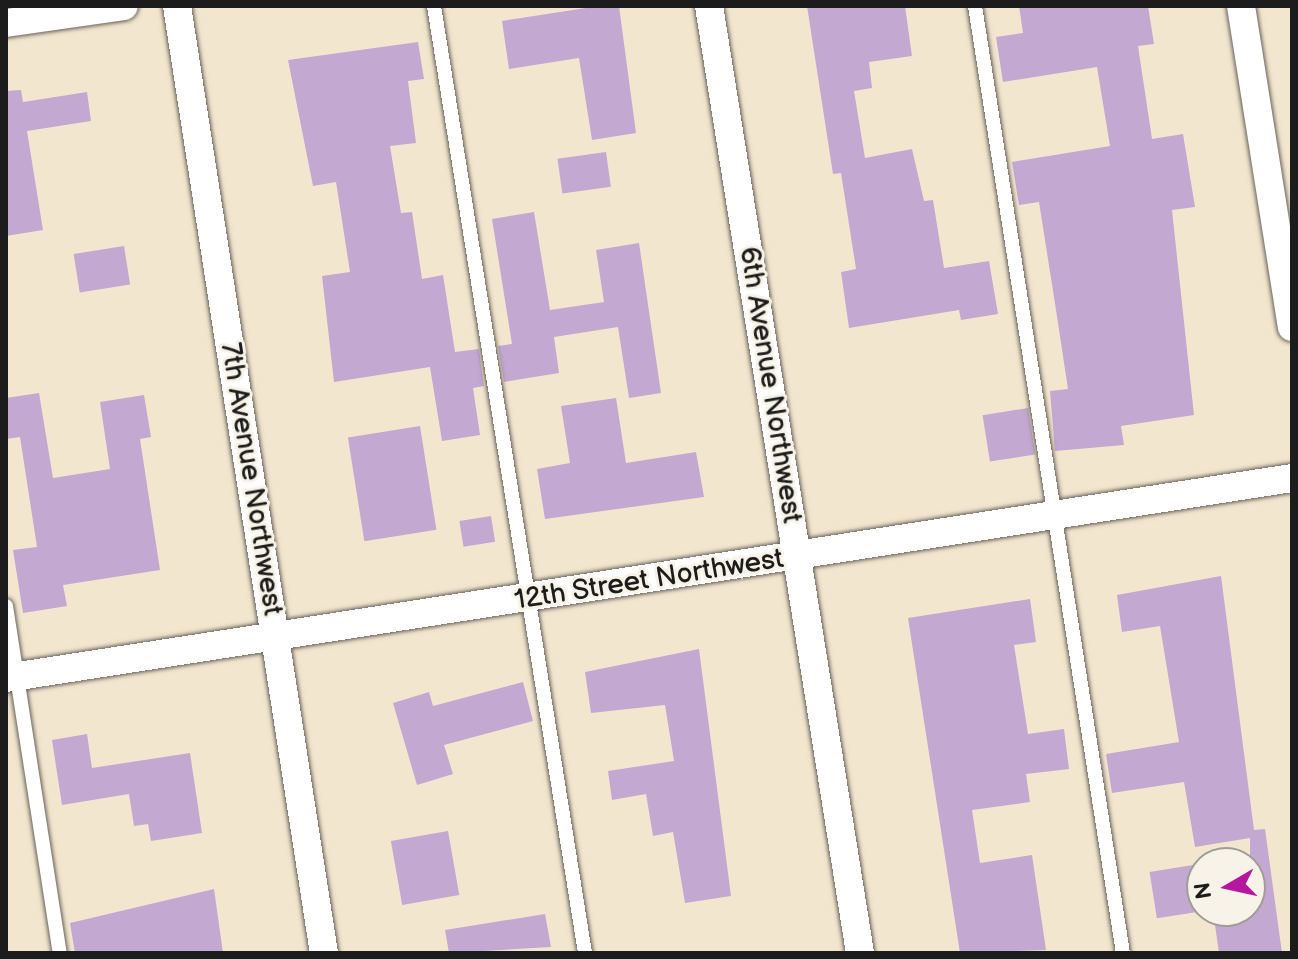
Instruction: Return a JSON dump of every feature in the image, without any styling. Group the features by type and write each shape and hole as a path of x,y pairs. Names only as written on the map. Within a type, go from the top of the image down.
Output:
{"street":[{"path":"6,23 124,6"},
{"name":"7th Avenue Northwest","path":"177,6 324,953"},
{"name":"6th Avenue Northwest","path":"709,6 860,953"},
{"path":"1241,6 1292,327"},
{"name":"12th Street Northwest","path":"11,677 797,558 1292,478"}],"lane":[{"path":"434,6 585,953"},
{"path":"975,6 1051,517 1123,953"},
{"path":"6,606 11,677 60,953"}],"building":[{"path":"599,6 619,6 636,133 592,140 579,58 509,69 502,21"},
{"path":"807,6 905,6 912,56 869,62 872,88 854,91 865,158 912,149 924,201 933,200 944,268 989,261 998,314 961,320 959,310 849,328 841,272 856,269 841,173 833,174"},
{"path":"1019,6 1148,6 1154,44 1138,46 1152,139 1183,134 1195,207 1172,210 1194,415 1121,426 1124,445 1055,451 1050,391 1068,389 1039,202 1019,205 1012,162 1110,146 1097,67 1003,82 996,37 1023,33"},
{"path":"418,42 424,79 408,81 416,143 390,146 401,213 412,212 422,279 443,275 455,352 479,349 484,386 473,388 480,435 442,441 430,367 334,382 322,276 350,272 336,182 313,186 288,60"},
{"path":"21,90 23,102 87,92 91,121 27,131 43,230 6,236 6,91"},
{"path":"606,152 611,187 562,193 557,159"},
{"path":"534,212 550,310 604,302 596,250 639,243 661,393 629,398 618,327 554,337 559,373 504,382 498,346 512,344 492,219"},
{"path":"124,246 130,285 80,292 74,254"},
{"path":"39,393 53,478 110,469 100,402 144,395 151,437 140,439 160,570 63,585 67,606 23,613 13,550 37,547 20,437 6,439 6,398"},
{"path":"616,398 626,463 696,452 704,497 545,519 537,469 570,463 561,406"},
{"path":"1028,408 1035,454 990,462 983,415"},
{"path":"420,426 436,530 364,541 348,437"},
{"path":"491,516 495,542 463,547 459,521"},
{"path":"1221,576 1254,830 1265,829 1282,953 1219,953 1215,927 1266,927 1266,847 1250,847 1250,838 1195,847 1184,782 1112,793 1106,754 1179,742 1160,626 1122,632 1117,595"},
{"path":"1030,599 1036,642 1014,645 1028,734 1064,729 1069,769 1026,774 1030,802 972,810 980,863 1032,855 1046,950 960,953 908,618"},
{"path":"699,649 731,896 685,903 673,832 653,836 646,794 612,800 608,771 674,761 665,705 591,713 585,672"},
{"path":"523,682 533,721 444,745 453,774 417,785 393,703 429,692 433,706"},
{"path":"87,734 92,768 190,753 202,833 151,841 148,824 134,826 129,794 62,805 52,740"},
{"path":"448,831 459,895 402,905 391,841"},
{"path":"1186,866 1186,914 1157,918 1150,872"},
{"path":"214,889 223,953 75,953 70,923"},
{"path":"545,914 551,947 449,953 445,930"}]}
